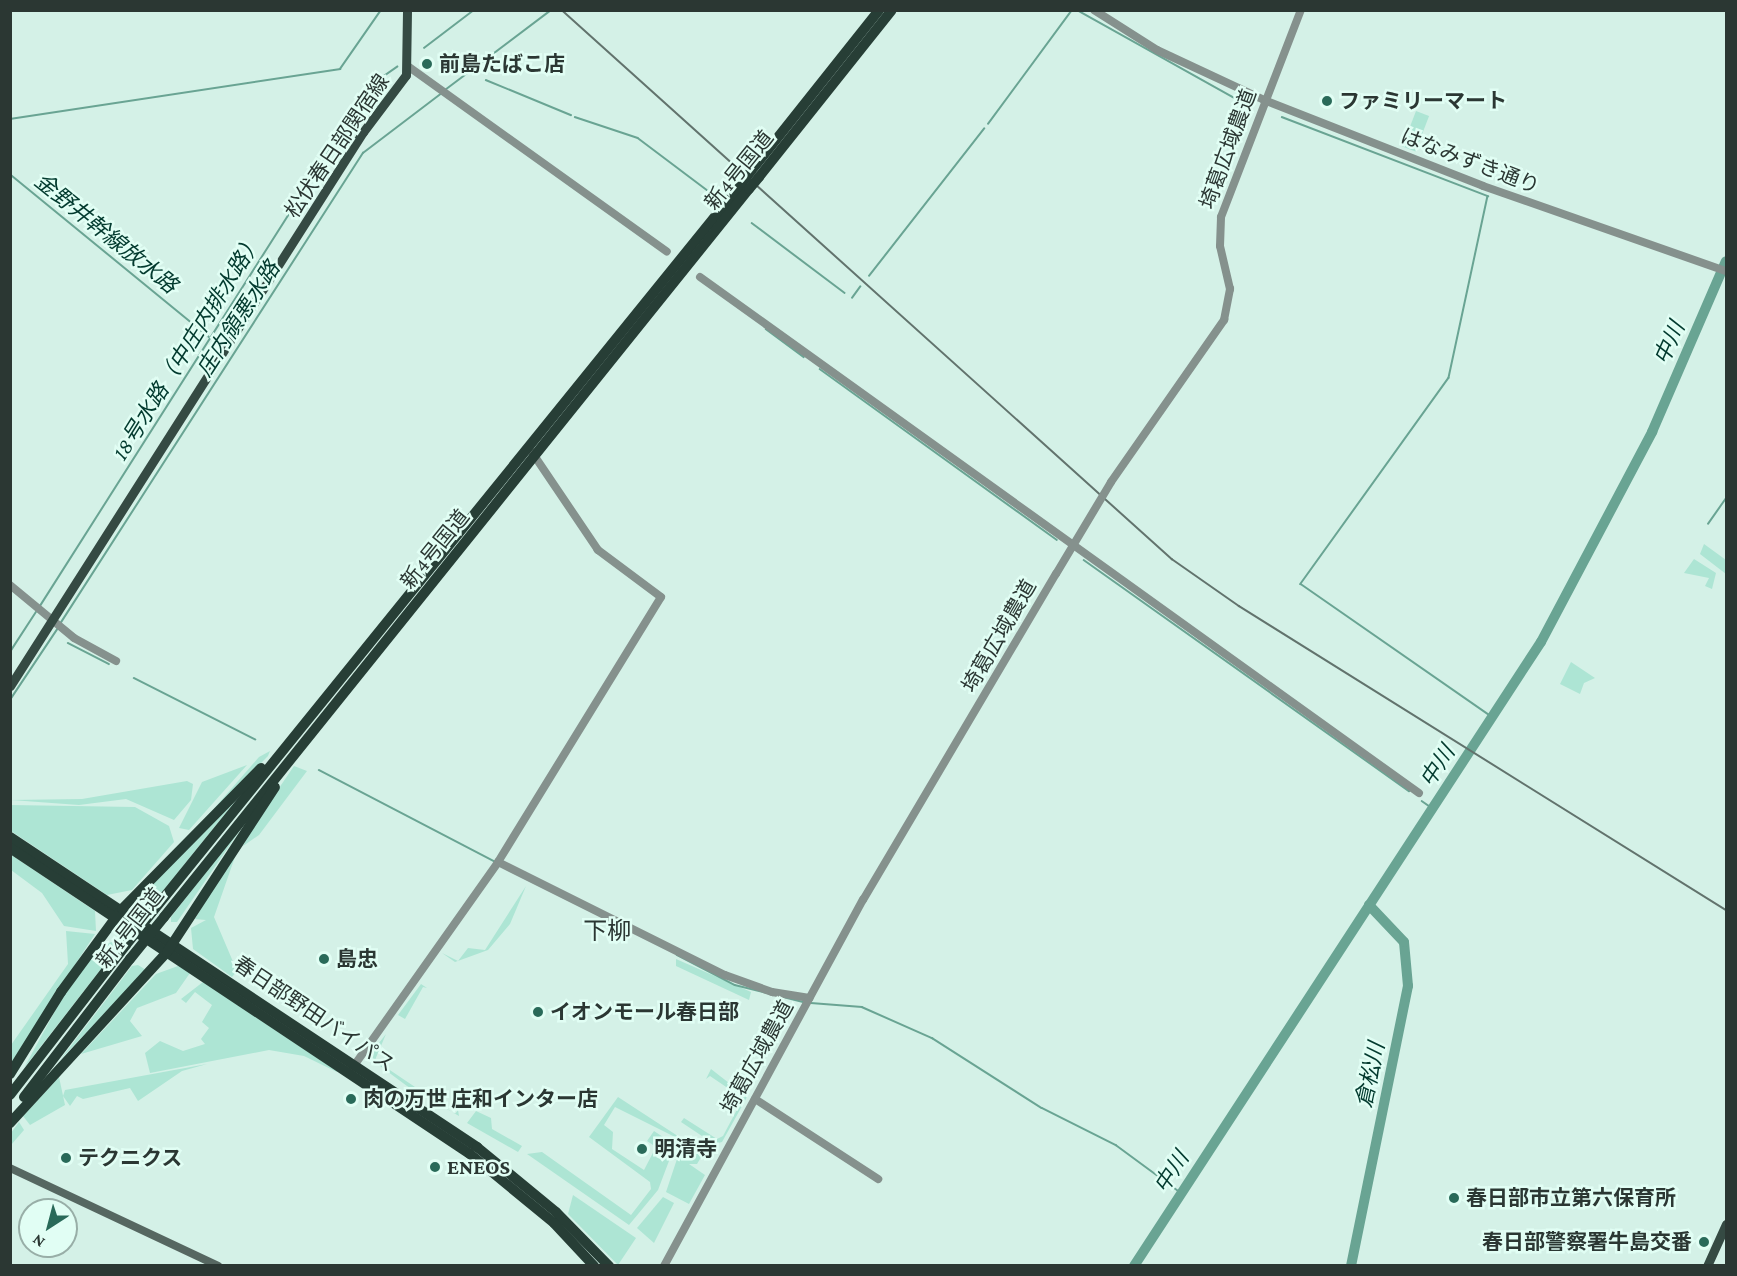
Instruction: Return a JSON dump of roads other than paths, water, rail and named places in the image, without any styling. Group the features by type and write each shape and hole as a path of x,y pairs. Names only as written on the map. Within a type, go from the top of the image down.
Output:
{"highway":[{"name":"新4号国道","path":"10,1114 532,451 746,186 879,10"},
{"name":"新4号国道","path":"755,174 892,10"},
{"name":"新4号国道","path":"10,1095 153,911 343,676 532,451"},
{"path":"10,1074 60,992 118,913 343,676"},
{"path":"10,1123 170,947 320,722"},
{"name":"春日部野田バイパス","path":"10,837 118,913 507,1171 609,1266"},
{"name":"春日部野田バイパス","path":"10,848 118,913"},
{"name":"春日部野田バイパス","path":"352,1069 478,1160 554,1223 594,1266"}],"main road":[{"name":"松伏春日部関宿線","path":"10,686 57,624 409,68 407,10"},
{"path":"10,1168 218,1266"},
{"path":"1707,1266 1726,1224"}],"street":[{"name":"はなみずき通り","path":"1094,10 1157,50 1264,100 1643,244 1726,271"},
{"name":"埼葛広域農道","path":"664,1266 810,999 1056,574 1111,482 1224,320 1230,290 1220,246 1221,217 1264,100 1301,10"},
{"path":"409,68 667,252"},
{"path":"700,277 1419,793"},
{"path":"352,1069 498,862 661,597 598,550 532,451"},
{"path":"10,585 57,624 116,661"},
{"path":"498,862 725,975 772,992 810,999"},
{"path":"755,1099 878,1179"}],"waterway":[{"path":"10,119 340,69 381,10"},
{"name":"18号水路（中庄内排水路）","path":"424,48 474,10"},
{"name":"庄内領悪水路","path":"445,90 551,10"},
{"path":"988,124 1072,10"},
{"path":"1077,10 1238,100"},
{"name":"18号水路（中庄内排水路）","path":"40,606 371,85 397,67"},
{"path":"486,80 571,115"},
{"name":"庄内領悪水路","path":"60,624 363,153 442,93"},
{"path":"575,117 638,138 707,190"},
{"path":"1282,117 1488,196 1449,378 1301,584 1494,718"},
{"path":"869,276 984,129"},
{"name":"金野井幹線放水路","path":"10,174 209,337"},
{"path":"752,223 845,293"},
{"name":"中川","path":"1134,1266 1541,642 1652,432 1726,261"},
{"path":"852,298 860,287"},
{"path":"766,329 804,357"},
{"path":"820,369 1057,540"},
{"path":"1708,524 1726,498"},
{"path":"1084,560 1409,791"},
{"name":"18号水路（中庄内排水路）","path":"10,652 36,612"},
{"name":"庄内領悪水路","path":"10,700 58,628"},
{"path":"68,643 109,664"},
{"path":"134,678 255,739"},
{"path":"319,770 494,861"},
{"path":"1422,801 1435,810"},
{"name":"倉松川","path":"1351,1266 1408,986 1404,942 1369,905"},
{"path":"677,955 735,985 803,1002"},
{"path":"811,1003 862,1007 932,1038 1042,1108 1116,1145 1181,1193"}],"railway":[{"path":"562,10 1172,559 1239,606 1726,910"}],"place":[{"name":"前島たばこ店","path":"427,64"},
{"name":"ファミリーマート","path":"1327,101"},
{"name":"島忠","path":"324,959"},
{"name":"イオンモール春日部","path":"538,1012"},
{"name":"肉の万世 庄和インター店","path":"351,1099"},
{"name":"明清寺","path":"642,1149"},
{"name":"テクニクス","path":"66,1158"},
{"name":"ENEOS","path":"435,1167"},
{"name":"春日部市立第六保育所","path":"1454,1198"},
{"name":"春日部警察署牛島交番","path":"1704,1242"}],"district":[{"name":"下柳","path":"607,931"}]}
